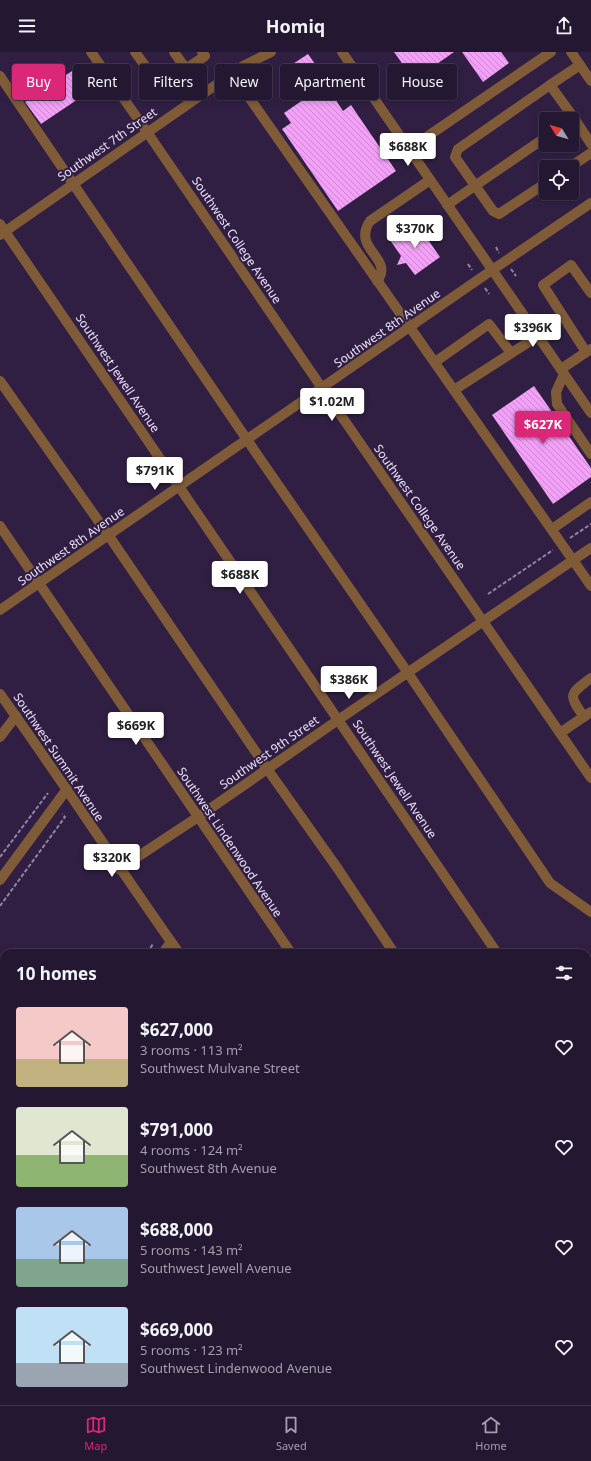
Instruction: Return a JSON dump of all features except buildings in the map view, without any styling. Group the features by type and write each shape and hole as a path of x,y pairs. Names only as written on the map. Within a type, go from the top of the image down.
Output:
{"street":[{"name":"Southwest College Avenue","path":"91,52 148,132 322,388 591,778"},
{"path":"135,52 144,64"},
{"path":"174,52 182,64"},
{"path":"193,64 205,56 202,52"},
{"name":"Southwest 7th Street","path":"246,64 271,52"},
{"path":"342,52 591,413"},
{"path":"409,149 551,52"},
{"path":"571,52 591,81"},
{"path":"539,188 499,214 492,211 455,158 458,150 580,65"},
{"path":"0,76 247,440 408,672 550,883 591,912"},
{"path":"550,85 569,112"},
{"name":"Southwest 7th Street","path":"2,230 74,185 192,100"},
{"path":"251,100 591,586"},
{"path":"579,127 591,144"},
{"path":"447,205 539,142"},
{"path":"579,161 591,153"},
{"path":"377,281 382,271 382,265 367,244 365,236 366,228 370,221 430,180"},
{"name":"Southwest 8th Avenue","path":"0,610 591,203"},
{"name":"Southwest Jewell Avenue","path":"2,230 180,487 494,949"},
{"path":"591,293 571,265 542,285 589,350 562,371 556,392 557,404 591,454"},
{"path":"435,362 490,324 511,353"},
{"path":"454,390 538,336"},
{"path":"0,381 109,536 391,949"},
{"path":"552,529 591,502"},
{"name":"Southwest Lindenwood Avenue","path":"0,526 288,949"},
{"name":"Southwest 9th Street","path":"120,869 268,770 338,720 591,548"},
{"path":"560,733 587,714 574,703 572,697 574,691 591,678"},
{"name":"Southwest Summit Avenue","path":"0,694 176,949"},
{"path":"0,737 16,716"},
{"path":"0,880 66,789"},
{"path":"166,949 171,942"}],"path":[{"path":"488,594 591,524"},
{"path":"0,857 48,793"},
{"path":"0,906 65,817 61,813"},
{"path":"150,949 154,944"}]}
